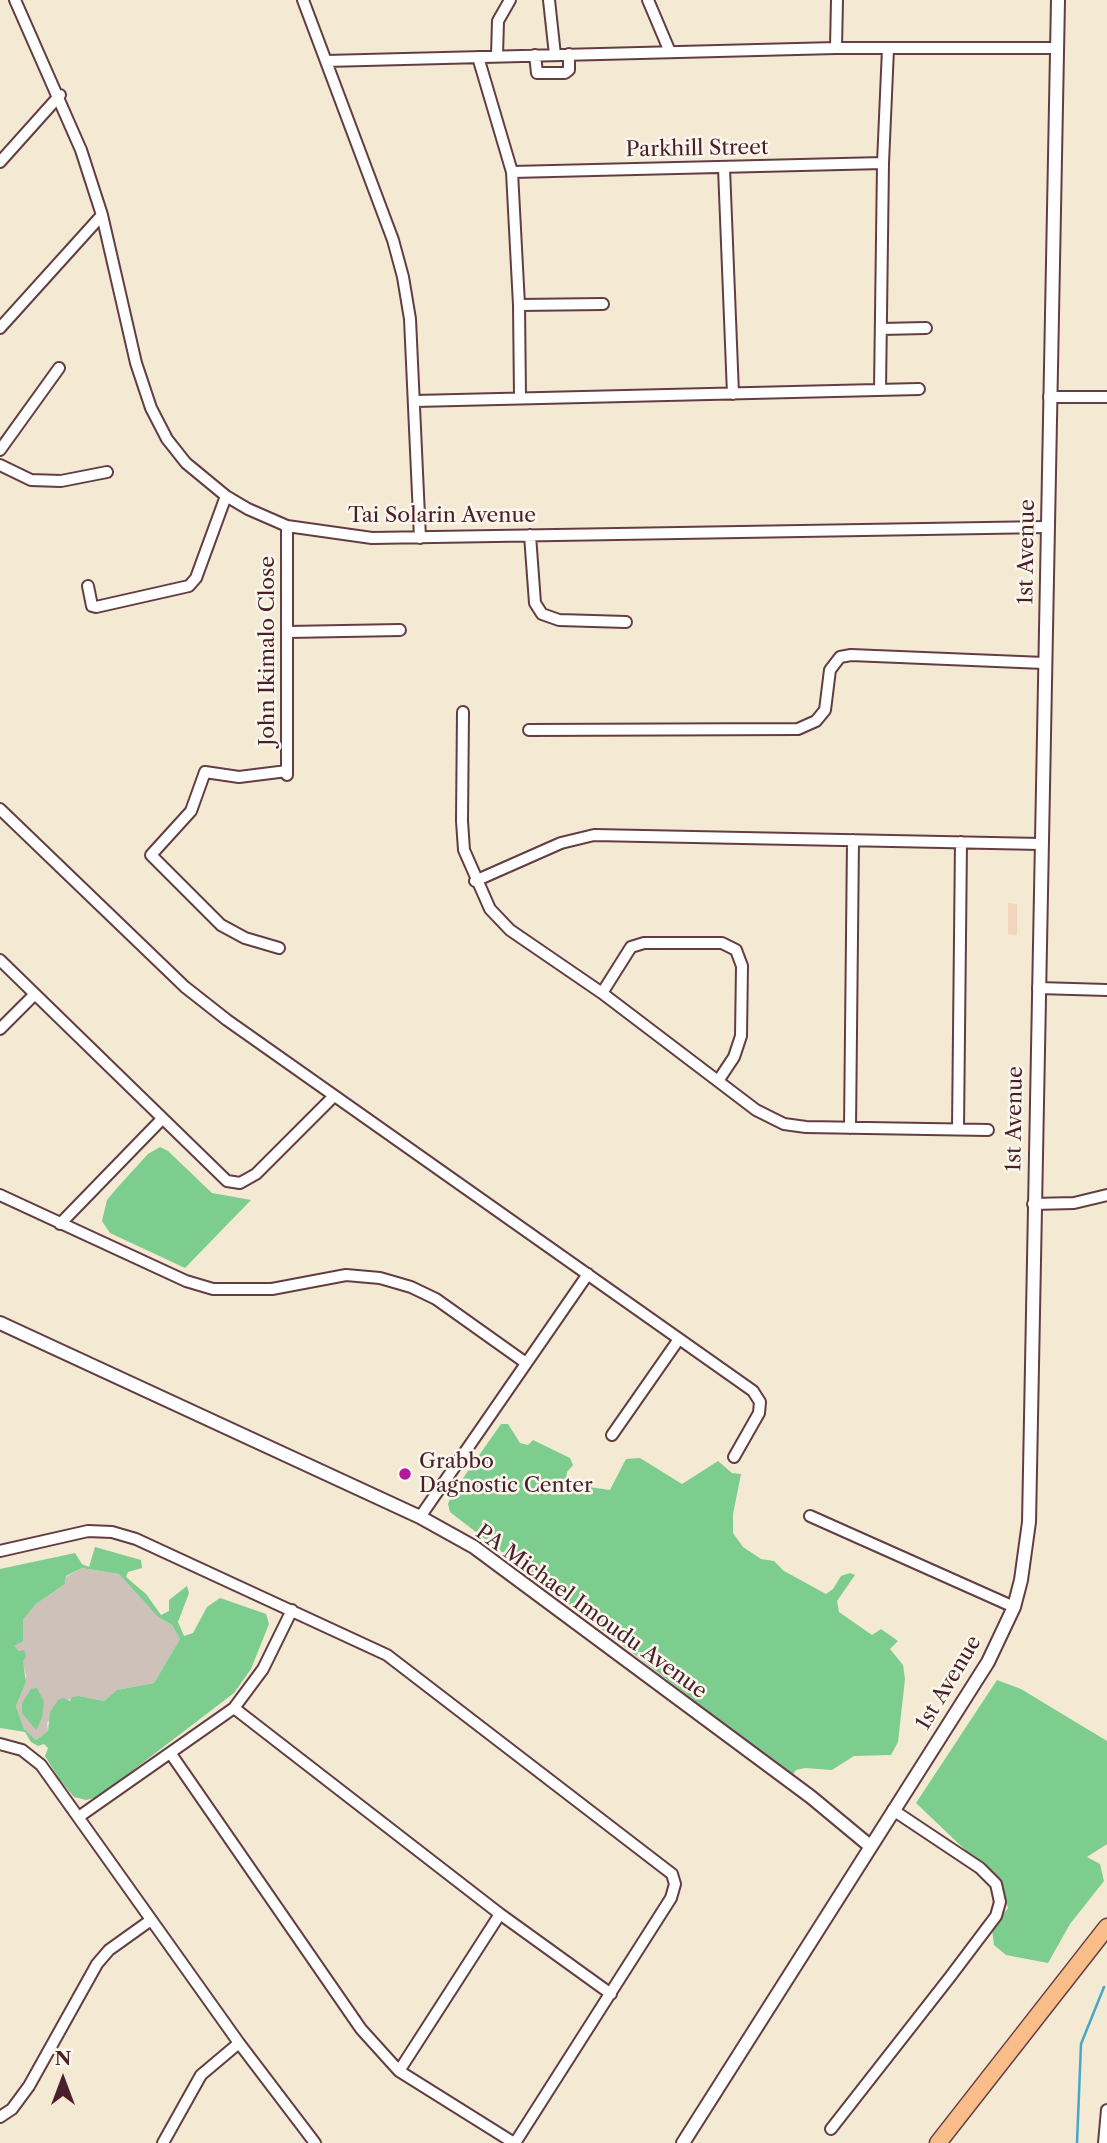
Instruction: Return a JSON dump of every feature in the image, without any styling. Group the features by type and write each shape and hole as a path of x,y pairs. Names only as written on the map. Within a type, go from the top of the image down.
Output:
{"main road":[{"path":"938,2143 1107,1927"}],"street":[{"name":"Tai Solarin Avenue","path":"15,0 60,95 102,215 136,363 151,408 167,439 186,463 226,496 287,526 372,538 1047,527"},
{"path":"303,0 393,240 410,319 420,538"},
{"path":"496,56 498,22 510,0"},
{"path":"549,0 555,55"},
{"path":"648,0 670,52"},
{"path":"836,48 837,0"},
{"name":"1st Avenue","path":"683,2143 852,1881 870,1846 988,1662 1014,1607 1021,1580 1029,1522 1058,0"},
{"path":"326,61 836,48 1057,48"},
{"path":"880,390 883,163 888,49"},
{"path":"535,55 537,73 565,73 569,70 569,54"},
{"path":"478,57 512,172 519,305 520,397"},
{"path":"0,162 60,95"},
{"name":"Parkhill Street","path":"512,172 883,163"},
{"path":"724,168 733,394"},
{"path":"0,328 102,215"},
{"path":"519,305 603,303"},
{"path":"881,329 926,328"},
{"path":"0,450 59,368"},
{"path":"415,401 919,389"},
{"path":"1049,397 1107,397"},
{"path":"0,465 30,480 61,481 107,472"},
{"path":"88,586 92,606 96,607 189,586 196,578 226,496"},
{"name":"John Ikimalo Close","path":"279,948 245,938 221,925 151,855 191,811 205,772 239,777 287,774 287,526"},
{"path":"530,536 535,603 542,614 559,620 626,622"},
{"path":"288,632 400,630"},
{"path":"529,730 798,729 816,721 825,710 830,670 840,657 851,655 1044,663"},
{"path":"463,712 464,850 475,881 490,909 510,930 602,993 756,1110 784,1124 988,1130"},
{"path":"0,809 185,988 753,1391 760,1402 760,1413 734,1457"},
{"path":"475,881 579,837 853,839 1041,844"},
{"path":"850,1128 853,839"},
{"path":"958,1129 961,842"},
{"path":"602,993 631,947 644,943 722,943 736,950 742,966 741,1036 734,1056 718,1081"},
{"path":"0,960 161,1120 227,1181 240,1183 256,1174 334,1096"},
{"path":"1038,988 1107,990"},
{"path":"0,1029 35,994"},
{"path":"60,1224 161,1120"},
{"path":"0,1195 186,1281 213,1289 272,1289 346,1276 380,1278 411,1287 436,1299 526,1363"},
{"path":"1033,1204 1074,1203 1107,1195"},
{"path":"420,1517 588,1274"},
{"name":"PA Michael Imoudu Avenue","path":"0,1323 420,1517 474,1547 651,1682 811,1797 870,1846"},
{"path":"612,1435 679,1339"},
{"path":"810,1516 1014,1607"},
{"path":"0,1551 88,1531 111,1532 136,1539 387,1655 410,1670 672,1874 675,1884 671,1898 515,2143 399,2071 361,2029 171,1754"},
{"path":"80,1816 234,1707 263,1669 292,1610"},
{"path":"234,1707 500,1914 611,1994"},
{"path":"0,1744 22,1750 41,1765 80,1816 239,2043 315,2143"},
{"path":"831,2129 996,1916 1000,1902 996,1884 980,1868 893,1810"},
{"path":"399,2071 500,1914"},
{"path":"0,2117 12,2109 29,2086 97,1964 109,1950 151,1920"},
{"path":"163,2143 201,2075 214,2060 239,2043"},
{"path":"1104,2143 1107,2110"}],"shaded area":[{"path":"1008,903 1017,904 1017,935 1008,934"},
{"path":"82,1568 119,1574 158,1617 172,1625 180,1639 154,1683 117,1690 104,1701 79,1696 66,1701 47,1723 48,1731 36,1740 24,1729 16,1706 26,1682 26,1674 19,1651 13,1646 23,1640 23,1620 36,1604 65,1584 66,1577"}],"green space":[{"path":"160,1147 168,1151 212,1193 251,1200 185,1268 110,1233 102,1221 107,1200 148,1154"},
{"path":"501,1424 508,1424 520,1443 528,1445 533,1440 570,1458 573,1465 567,1472 566,1482 575,1490 589,1487 610,1490 626,1459 640,1458 682,1484 718,1461 732,1473 741,1474 733,1514 733,1533 743,1547 761,1559 774,1561 784,1571 826,1594 833,1589 841,1576 850,1573 855,1575 837,1601 839,1612 872,1635 881,1629 898,1641 890,1649 903,1665 905,1679 898,1742 891,1755 854,1756 832,1770 805,1768 796,1770 792,1776 450,1512 448,1504 452,1494"},
{"path":"95,1547 141,1560 142,1568 128,1572 126,1577 146,1594 161,1615 169,1611 169,1600 187,1586 189,1593 178,1622 184,1636 193,1633 207,1607 220,1598 266,1614 269,1624 251,1669 234,1693 95,1798 86,1800 74,1797 60,1780 45,1756 48,1748 44,1744 38,1746 31,1742 25,1732 0,1728 0,1569 75,1553 82,1564 89,1567","holes":["82,1568 119,1574 158,1617 172,1625 180,1639 154,1683 117,1690 104,1701 79,1696 72,1697 70,1701 63,1698 58,1700 50,1712 48,1731 36,1740 24,1729 16,1706 26,1682 23,1661 26,1656 24,1650 19,1651 14,1646 23,1641 23,1620 36,1604 65,1584 66,1576"]},
{"path":"997,1680 1021,1689 1107,1741 1107,1844 1087,1857 1100,1864 1104,1881 1070,1924 1048,1963 1006,1955 994,1945 992,1929 1008,1908 1002,1885 916,1803"},
{"path":"37,1688 44,1702 42,1718 36,1730 22,1713 22,1703 31,1689"}],"waterway":[{"path":"1077,2143 1081,2044 1104,1987"}],"place":[{"name":"Grabbo Dagnostic Center","path":"405,1474"}]}
